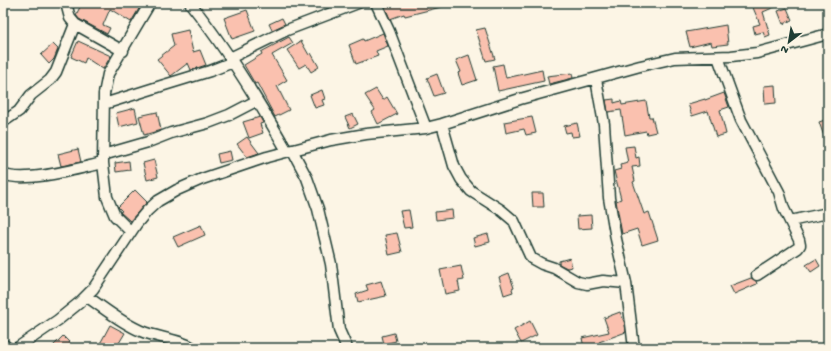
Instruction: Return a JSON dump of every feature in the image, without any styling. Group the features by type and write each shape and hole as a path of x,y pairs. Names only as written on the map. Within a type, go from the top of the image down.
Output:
{"street":[{"path":"66,3 70,18 75,24 123,51"},
{"path":"131,232 119,220 111,208 107,197 103,159 104,94 108,74 123,51 150,3"},
{"path":"190,3 218,39 250,88 256,101 261,106 307,178 318,209 331,264 339,330 347,348"},
{"path":"104,104 210,72 287,30 358,3"},
{"path":"376,3 389,31 426,128"},
{"path":"3,122 19,111 31,95 50,80 56,72 75,24"},
{"path":"17,348 58,320 86,296 147,211 158,201 177,190 202,179 289,151 331,140 359,135 426,128 442,124 520,99 640,66 675,58 718,57 757,52 828,34"},
{"path":"718,57 741,120 779,192 784,209 800,245 792,253 757,275"},
{"path":"596,79 604,124 608,198 626,283 634,348"},
{"path":"3,174 21,178 69,171 171,133 208,123 229,115 256,101"},
{"path":"442,124 454,166 461,179 471,191 501,210 514,221 531,258 554,268 578,282 588,284 603,281 626,283"},
{"path":"790,221 828,213"},
{"path":"86,296 129,326 154,336 184,343 193,348"},
{"path":"3,344 8,348"}],"building":[{"path":"82,3 132,3 140,7 131,22 110,9 103,25 110,28 107,34 79,19 76,15"},
{"path":"396,3 445,3 445,6 405,16 404,14 390,19 385,7"},
{"path":"751,3 784,3 763,12 770,35 765,37 763,32 755,34 753,26 760,24"},
{"path":"787,8 792,20 783,24 778,11"},
{"path":"247,10 255,31 232,39 224,18"},
{"path":"282,18 285,24 272,30 269,24"},
{"path":"726,25 728,44 712,46 711,42 690,47 686,32"},
{"path":"485,28 495,59 486,61 476,30"},
{"path":"188,30 193,52 200,50 206,65 191,70 188,63 171,76 157,59 174,46 171,34"},
{"path":"383,33 388,46 376,51 378,56 356,64 349,45 363,39 364,41"},
{"path":"289,37 293,43 272,55 287,80 277,86 289,110 275,117 257,83 255,84 244,65 262,54 261,52"},
{"path":"78,41 111,56 103,69 86,58 84,63 71,57"},
{"path":"301,41 309,55 311,53 319,67 311,72 306,64 299,68 287,50"},
{"path":"53,44 58,49 54,59 49,64 41,55"},
{"path":"469,55 477,80 462,85 458,73 461,72 456,60"},
{"path":"503,64 506,78 542,70 544,81 498,91 493,66"},
{"path":"572,73 573,78 549,84 547,76"},
{"path":"437,74 444,93 434,96 427,78"},
{"path":"775,85 776,103 765,104 764,86"},
{"path":"376,89 383,100 387,97 397,114 378,124 372,112 375,110 365,95"},
{"path":"322,90 325,99 322,100 324,105 315,108 310,95"},
{"path":"724,93 729,107 720,110 726,134 716,137 708,111 692,116 688,104"},
{"path":"614,99 614,103 621,101 622,105 646,101 649,117 652,117 656,132 647,134 646,131 625,135 621,110 608,112 606,100"},
{"path":"135,108 138,122 119,127 116,113"},
{"path":"157,112 161,130 144,135 139,116"},
{"path":"353,114 358,124 350,128 345,117"},
{"path":"260,117 263,123 260,124 263,133 249,138 243,122"},
{"path":"532,117 536,133 526,135 524,129 506,133 504,122"},
{"path":"828,119 828,145 827,145 819,122"},
{"path":"577,123 580,136 572,137 571,132 566,133 564,126"},
{"path":"247,137 259,153 247,157 237,144"},
{"path":"634,146 636,158 639,157 640,166 632,167 635,181 633,182 644,214 649,212 658,240 642,245 637,229 622,234 616,201 621,199 614,171 621,169 620,165 628,163 625,147"},
{"path":"78,149 81,162 61,166 58,154"},
{"path":"230,151 232,160 219,163 217,154"},
{"path":"154,160 158,177 147,180 143,163"},
{"path":"129,161 130,170 116,172 115,163"},
{"path":"135,190 147,202 130,221 120,212 122,211 118,207"},
{"path":"532,193 543,193 544,207 533,207"},
{"path":"409,210 412,227 404,228 400,211"},
{"path":"452,210 453,218 436,220 435,212"},
{"path":"591,215 592,228 578,229 577,216"},
{"path":"201,225 205,235 178,247 173,237"},
{"path":"397,233 402,252 389,255 385,235"},
{"path":"488,234 490,242 475,246 473,238"},
{"path":"570,258 572,267 567,268 559,264 559,261"},
{"path":"816,259 820,266 811,272 806,265"},
{"path":"461,266 464,280 458,281 460,291 445,294 440,270"},
{"path":"509,273 514,288 512,289 513,292 504,295 499,277"},
{"path":"751,278 756,281 757,284 734,294 730,286"},
{"path":"381,281 386,296 358,302 356,294 368,290 366,285"},
{"path":"620,312 625,324 626,332 599,342 601,348 584,348 582,338 609,332 604,318"},
{"path":"530,321 537,335 521,343 514,330"},
{"path":"110,325 125,333 116,348 97,348 102,340"},
{"path":"394,333 396,341 384,344 382,336"},
{"path":"63,336 75,348 51,348"}]}
